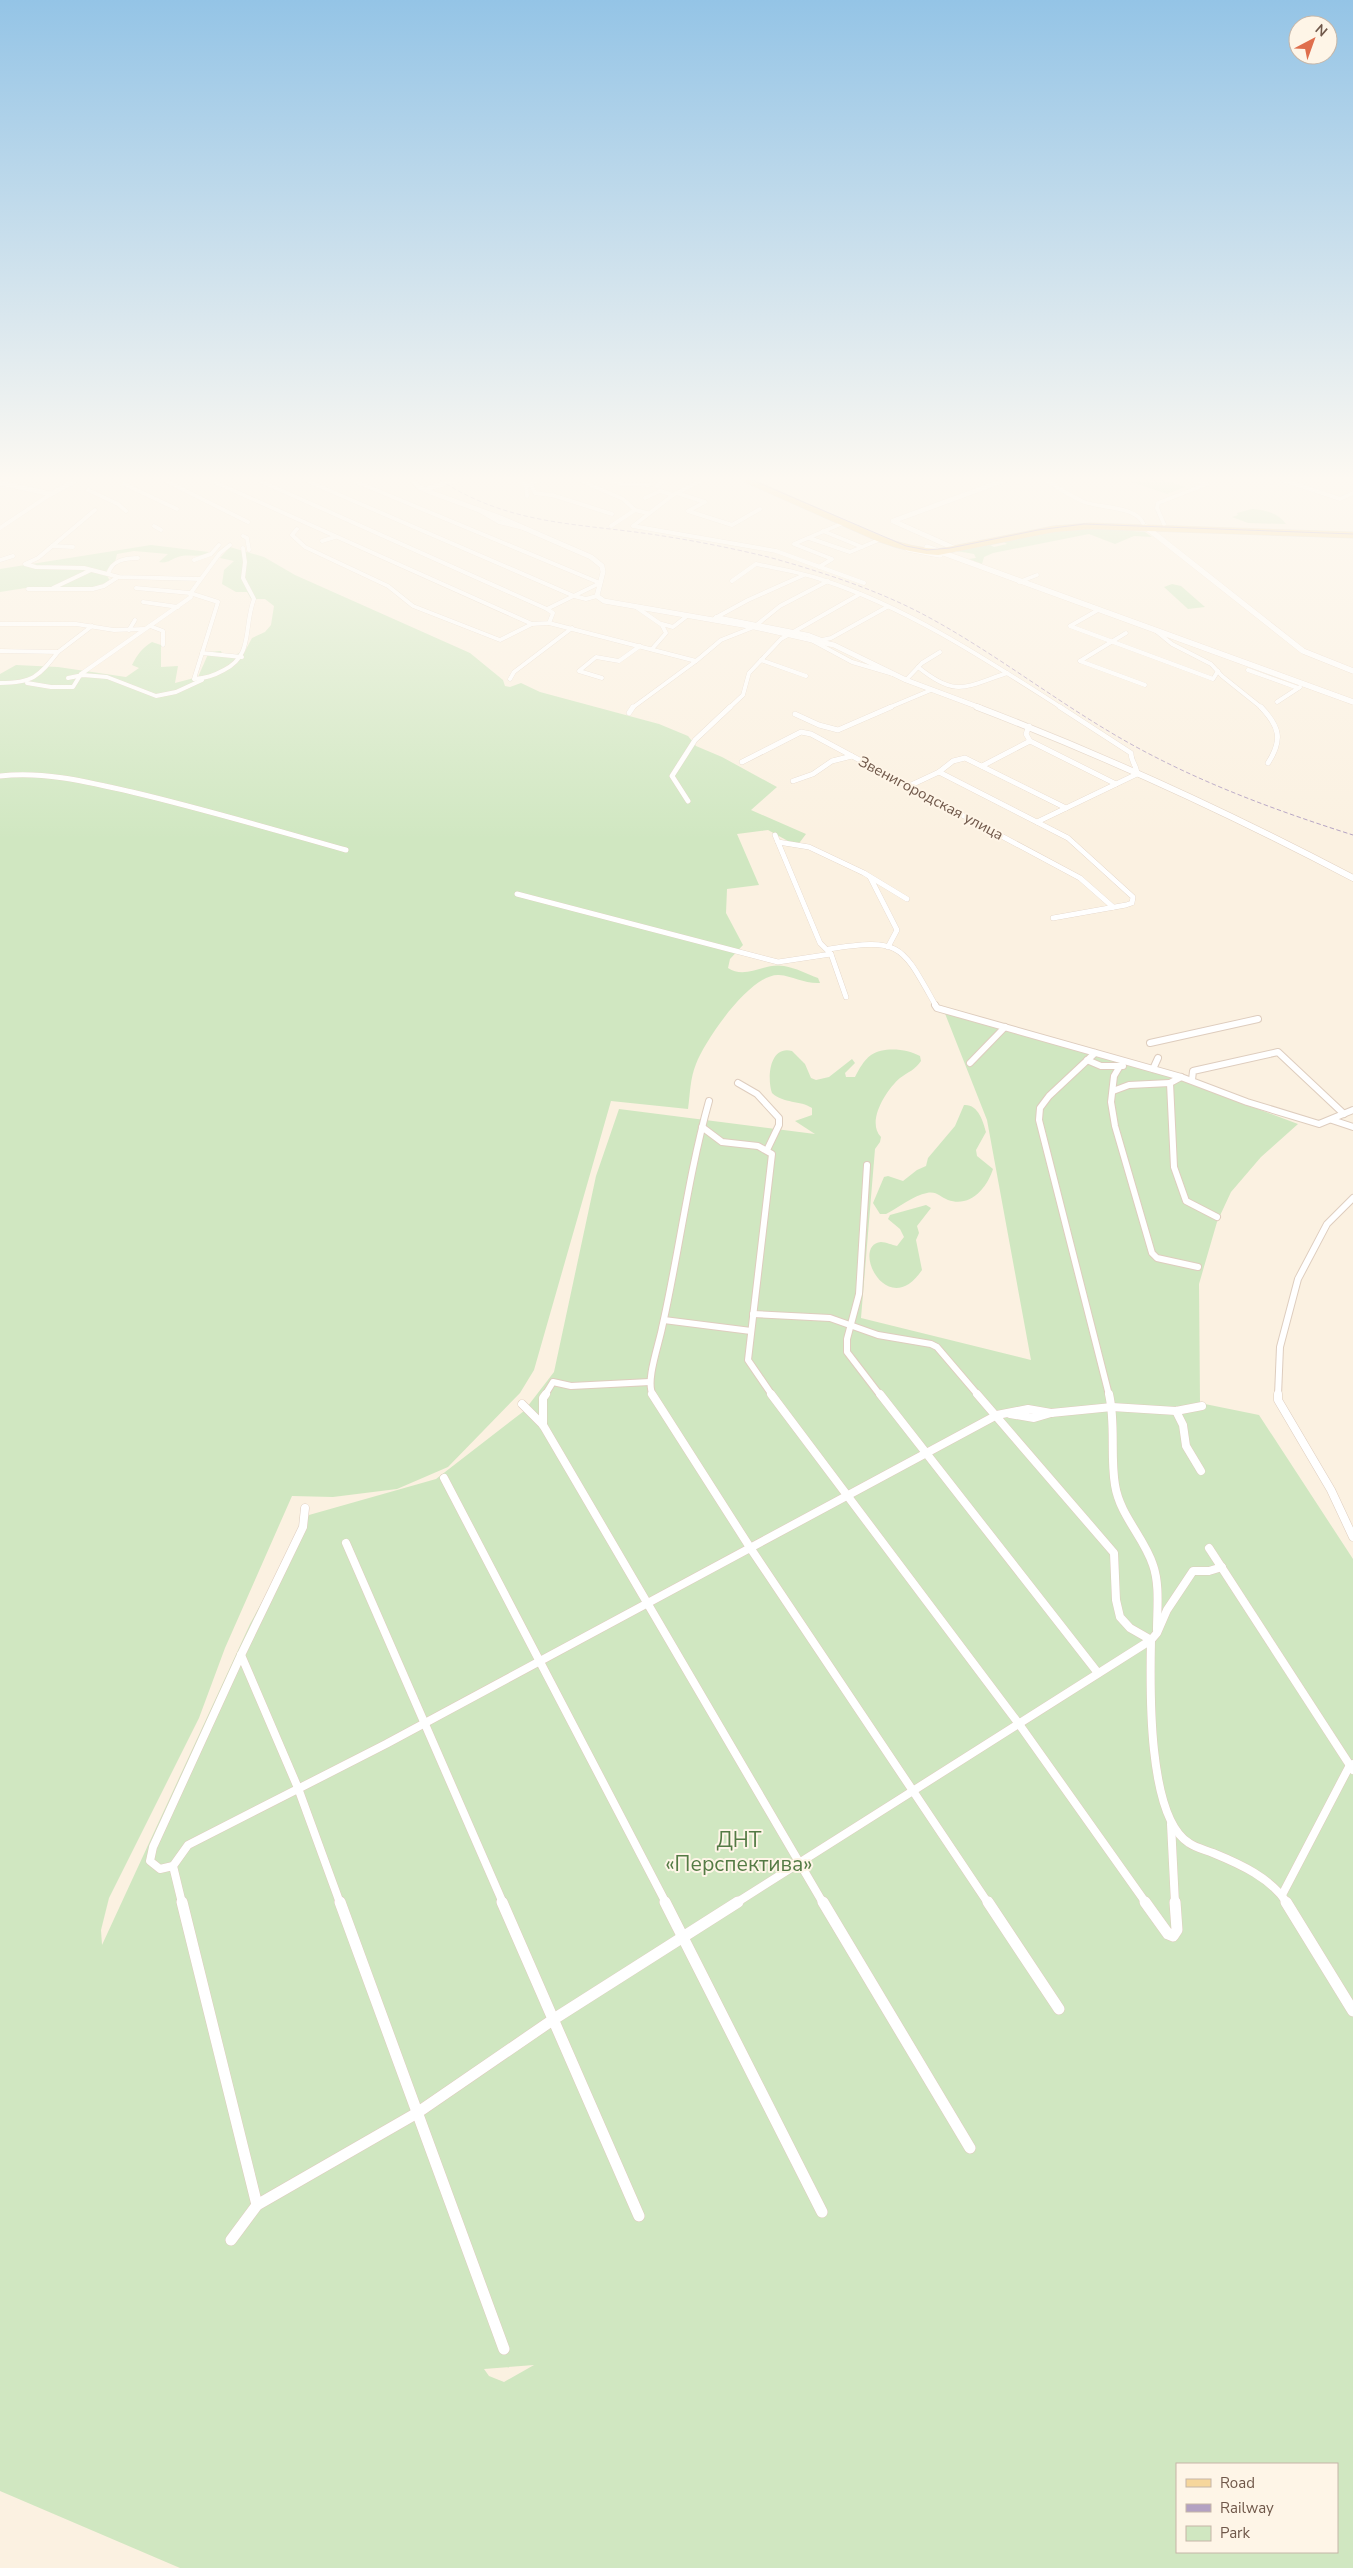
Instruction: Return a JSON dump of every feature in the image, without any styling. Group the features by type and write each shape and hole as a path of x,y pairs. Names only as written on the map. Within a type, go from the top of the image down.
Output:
{"main road":[{"path":"1069,600 1301,686 1353,702"},
{"path":"1238,600 1303,651 1353,671"}],"street":[{"path":"68,678 81,674 188,600"},
{"path":"202,680 194,679 218,602 214,600"},
{"path":"81,674 120,681 150,695 160,696 182,689 236,664 242,657 249,612 254,600"},
{"path":"405,600 413,606 500,640 532,624 549,622 696,661"},
{"path":"478,600 532,624"},
{"path":"529,600 547,608 553,613 549,622"},
{"path":"547,608 565,600"},
{"path":"594,600 687,616 714,618 822,640 831,638 887,606"},
{"path":"714,618 744,600"},
{"path":"629,713 634,704 645,700 721,640 756,626 780,606 792,600"},
{"path":"688,801 672,776 695,740 742,695 749,673 781,639 850,600"},
{"path":"873,600 1008,673 1131,753 1131,761 1137,768 1137,774"},
{"path":"143,602 178,606"},
{"path":"636,607 662,624 674,627 687,616"},
{"path":"1098,610 1069,626 1213,681 1218,672"},
{"path":"130,630 135,620"},
{"path":"0,624 76,624 114,630 148,627 163,632 163,644"},
{"path":"652,650 666,633 662,624"},
{"path":"27,683 40,674 58,652 92,626"},
{"path":"510,679 514,672 572,628"},
{"path":"114,630 133,638"},
{"path":"1156,631 1166,640 1211,664 1218,672 1246,692 1276,726 1279,739 1274,757 1268,763"},
{"path":"792,634 832,645 931,690 1029,726 1268,833 1353,878"},
{"path":"1126,634 1080,661 1145,685"},
{"path":"831,638 832,645"},
{"path":"813,640 827,650 879,673 893,674"},
{"path":"602,678 579,671 596,657 619,662 640,646"},
{"path":"0,651 58,652"},
{"path":"908,678 918,667 940,652"},
{"path":"202,653 242,657"},
{"path":"761,660 806,676"},
{"path":"918,667 924,674 952,689 958,689 1008,673"},
{"path":"1248,670 1301,686"},
{"path":"0,682 27,683 51,687 73,687 81,674"},
{"path":"908,678 924,674"},
{"path":"1278,702 1301,686"},
{"path":"795,714 819,725 838,730 931,690"},
{"path":"1029,726 1026,734 1030,741 1116,784"},
{"name":"Звенигородская улица","path":"742,762 801,732 811,734 1080,878 1113,906"},
{"path":"982,766 1030,741"},
{"path":"793,781 813,774 832,762 852,756"},
{"path":"909,786 939,772 945,765 960,758 982,766 1066,808"},
{"path":"939,772 1068,838 1113,876 1133,897 1132,903 1126,906 1113,906 1054,918"},
{"path":"0,776 46,774 152,797 346,850"},
{"path":"1037,822 1137,774"},
{"path":"775,835 820,943 830,951 846,997"},
{"path":"778,842 809,847 870,876 907,898"},
{"path":"870,876 897,930 888,946"},
{"path":"517,894 675,937 778,962 879,943 900,953 918,972 937,1008 1146,1067"},
{"path":"1150,1043 1258,1019"},
{"path":"970,1063 1005,1027"},
{"path":"1192,1080 1194,1070 1278,1052 1344,1114"},
{"path":"1094,1053 1049,1096 1040,1108 1039,1120 1112,1407 1114,1486 1126,1517 1153,1564 1157,1585 1150,1716 1163,1801 1171,1824 1180,1837 1188,1843 1247,1867 1282,1895 1353,2011"},
{"path":"1153,1068 1158,1058"},
{"path":"1088,1060 1101,1066 1153,1068 1192,1080 1302,1120 1319,1124 1353,1110"},
{"path":"1120,1066 1114,1076 1111,1102 1115,1126 1152,1253 1157,1258 1198,1267"},
{"path":"1113,1091 1129,1085 1170,1083 1181,1077"},
{"path":"738,1083 757,1094 779,1118 779,1125 767,1150"},
{"path":"1170,1083 1174,1167 1186,1201 1217,1218"},
{"path":"709,1102 650,1382 651,1392 751,1549 1059,2009"},
{"path":"1332,1120 1353,1127"},
{"path":"702,1128 715,1138 727,1143 767,1150 772,1154 748,1360 752,1368 1019,1724 1168,1934 1173,1936 1177,1930 1171,1824"},
{"path":"867,1165 859,1294 846,1346 847,1352 1098,1674"},
{"path":"1353,1198 1327,1224 1298,1279 1280,1347 1278,1400 1331,1490 1353,1537"},
{"path":"753,1314 830,1318 852,1324 882,1337 918,1339 937,1347 1114,1553 1117,1615 1124,1624 1154,1637"},
{"path":"664,1320 751,1331"},
{"path":"543,1425 543,1398 553,1382 571,1386 650,1382"},
{"path":"522,1404 543,1425 649,1603 799,1863 970,2148"},
{"path":"305,1508 304,1527 241,1655 153,1847 150,1861 154,1868 162,1870 173,1866 188,1845 425,1723 997,1415 1008,1413 1034,1418 1050,1413 1112,1407 1176,1411 1202,1406"},
{"path":"1176,1411 1183,1425 1186,1446 1201,1471"},
{"path":"444,1478 683,1937 822,2212"},
{"path":"346,1543 639,2216"},
{"path":"1209,1548 1352,1767 1282,1895"},
{"path":"231,2240 258,2205 416,2113 554,2019 1154,1637 1167,1610 1193,1571 1209,1571 1222,1566"},
{"path":"241,1655 298,1788 504,2349"},
{"path":"173,1866 258,2205"}],"green space":[{"name":"ДНТ «Перспектива»","path":"266,600 351,600 470,653 503,680 505,686 510,687 521,683 540,692 659,724 688,736 696,746 722,757 777,787 751,810 806,834 797,846 768,830 737,834 759,885 727,889 726,913 743,945 730,959 728,968 735,971 749,972 770,966 784,966 818,978 820,983 779,975 768,977 743,996 730,1010 701,1053 692,1075 688,1109 611,1101 534,1370 520,1393 448,1467 397,1489 333,1497 292,1496 225,1648 199,1718 109,1898 101,1930 102,1945 250,1624 309,1515 436,1479 524,1411 554,1372 596,1176 619,1109 815,1134 795,1121 812,1115 812,1108 782,1099 772,1093 770,1072 774,1058 778,1053 792,1051 805,1064 811,1078 816,1080 829,1077 852,1059 855,1063 845,1073 846,1077 855,1077 868,1057 882,1050 903,1050 920,1056 921,1061 919,1064 900,1078 889,1090 877,1115 877,1131 881,1137 875,1149 861,1318 1031,1360 987,1120 944,1011 1169,1076 1298,1124 1261,1157 1231,1192 1217,1222 1199,1284 1200,1403 1259,1415 1353,1559 1353,2568 180,2568 0,2491 0,674 16,665 58,667 126,677 139,668 132,665 140,652 152,642 161,645 161,667 178,666 175,683 198,677 209,652 221,651 222,654 237,654 245,651 252,638 265,632 271,625 274,606","holes":["534,2365 504,2382 489,2376 484,2369"]},
{"path":"1178,600 1197,600 1205,607 1188,609"},
{"path":"964,1105 969,1105 976,1110 986,1132 976,1150 977,1156 993,1169 987,1183 970,1199 956,1202 936,1194 927,1193 911,1199 886,1214 880,1214 873,1203 884,1177 888,1176 903,1181 917,1170 926,1166 928,1158 955,1126"},
{"path":"926,1205 931,1208 917,1226 919,1233 916,1240 922,1270 909,1284 896,1288 885,1285 877,1277 871,1266 869,1255 872,1246 885,1242 897,1246 904,1237 900,1229 888,1219 890,1215"}],"railway":[{"path":"894,600 954,632 1092,721 1172,766 1261,804 1353,835"}]}
